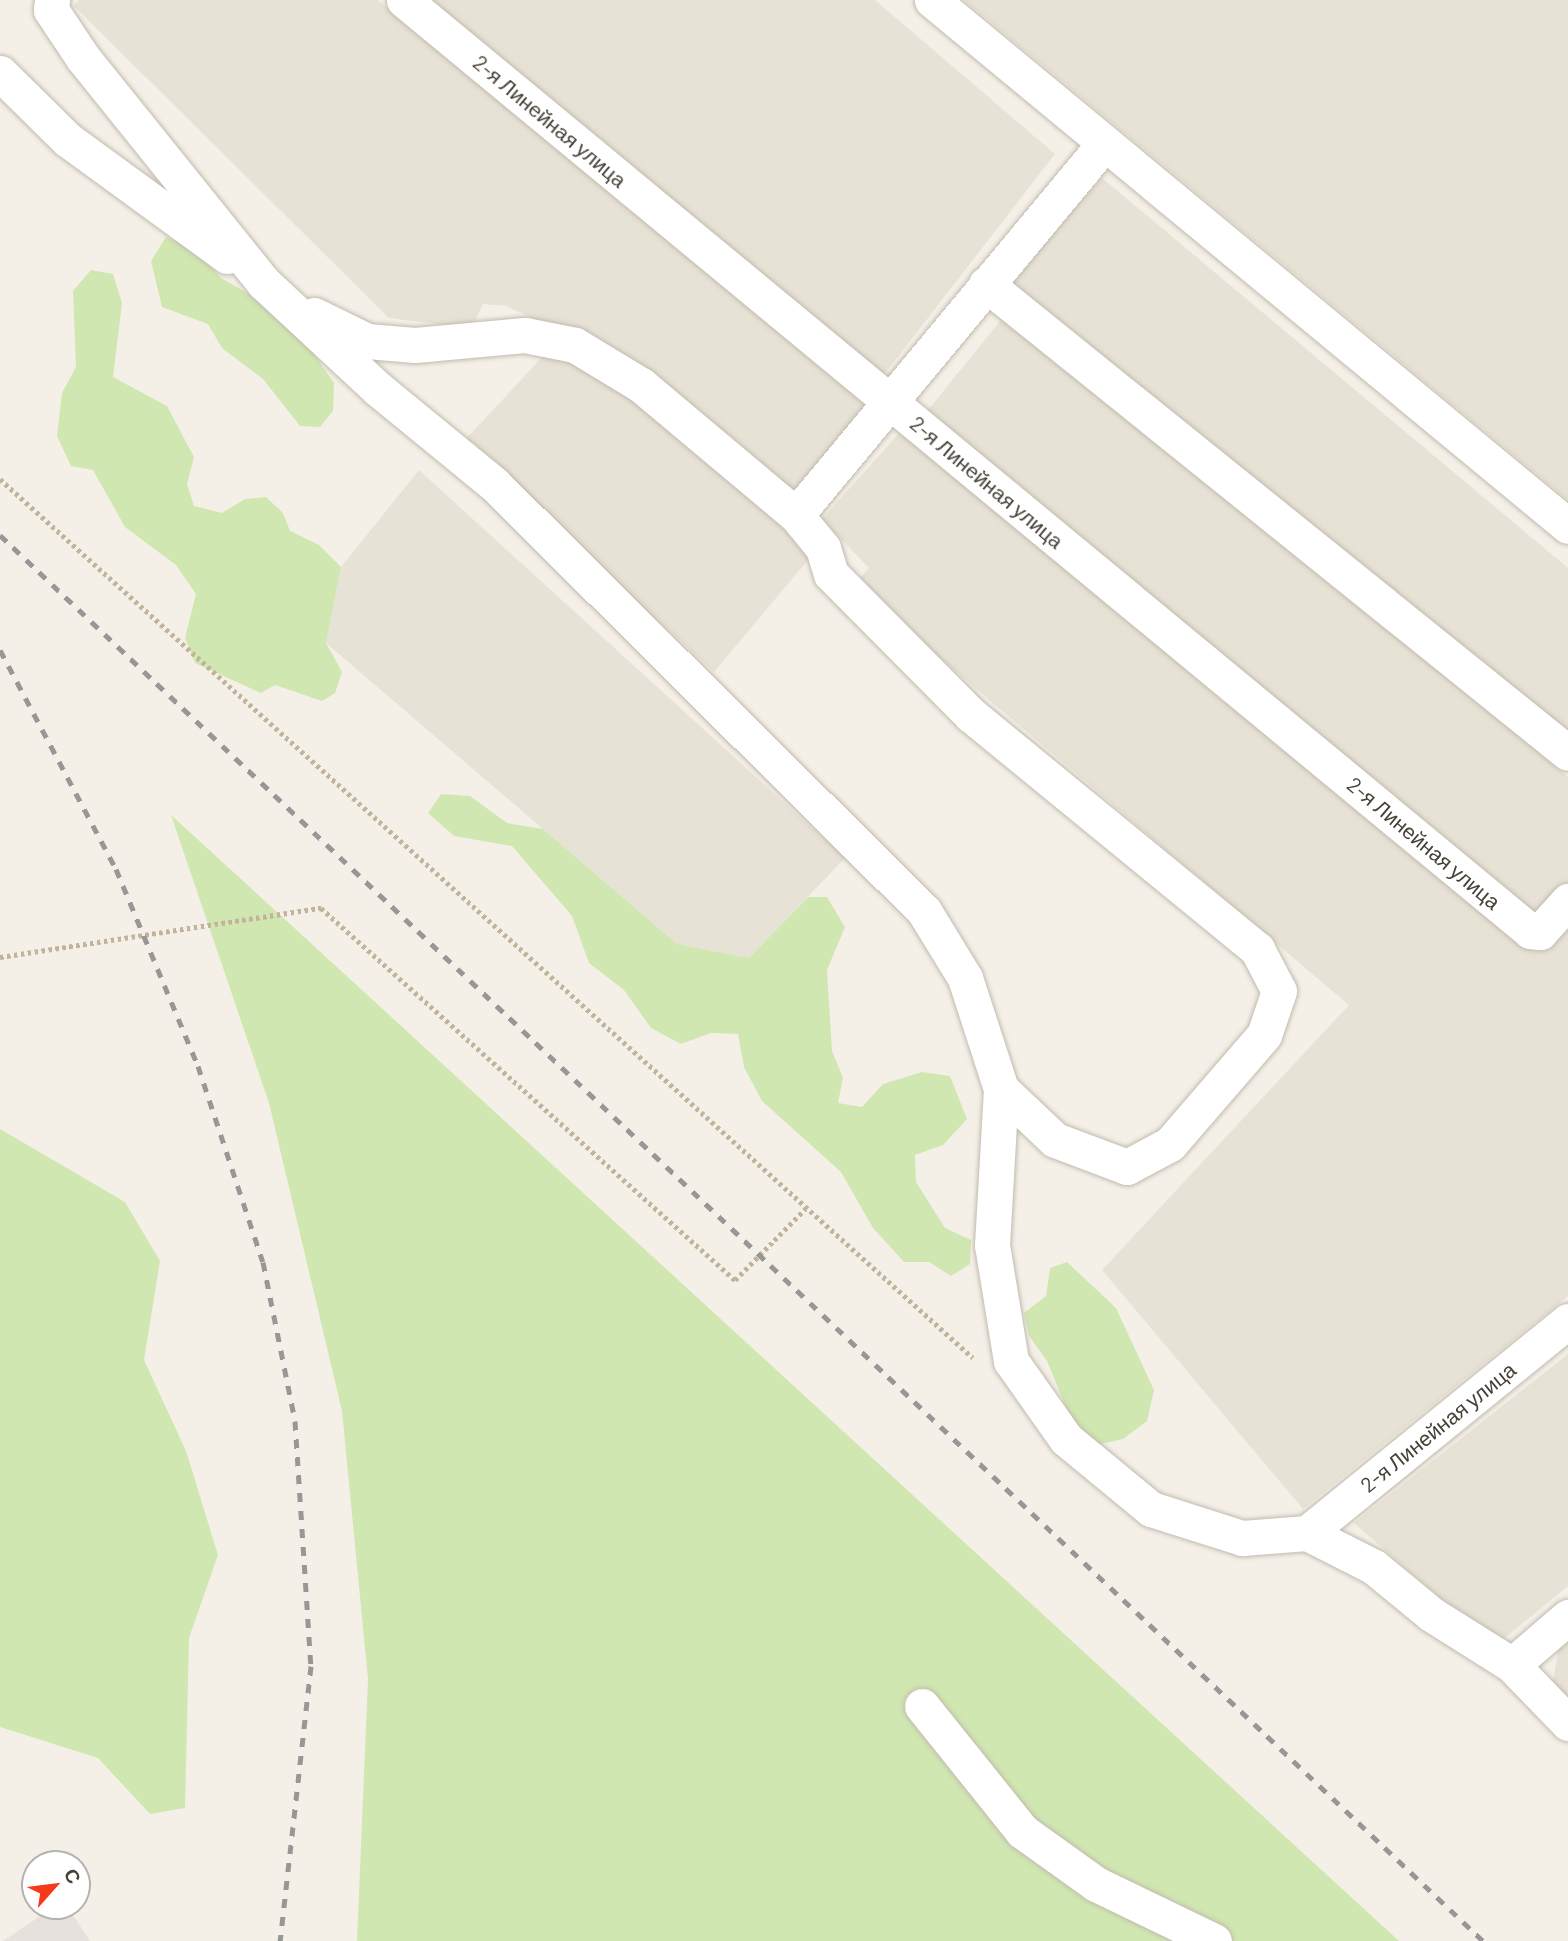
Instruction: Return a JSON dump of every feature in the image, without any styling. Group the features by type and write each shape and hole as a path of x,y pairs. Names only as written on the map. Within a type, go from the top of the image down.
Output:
{"street":[{"path":"52,0 51,10 83,58 264,283 378,390 494,484 924,911 965,978 1001,1089 992,1245 1011,1361 1066,1439 1151,1509 1242,1538 1307,1533 1374,1567 1431,1615 1512,1665 1568,1723"},
{"name":"2-я Линейная улица","path":"404,0 1530,931 1540,932 1568,901"},
{"path":"932,0 1102,146 1568,526"},
{"path":"0,74 68,140 264,283 367,341 415,345 525,335 575,345 641,385 796,515 823,548 831,574 971,715 1256,949 1279,991 1264,1035 1170,1144 1127,1167 1055,1140 1001,1089"},
{"path":"796,515 1102,146"},
{"path":"986,284 1568,753"},
{"name":"2-я Линейная улица","path":"1307,1533 1568,1321"},
{"path":"1512,1665 1568,1616"},
{"path":"922,1706 1022,1831 1096,1884 1214,1941"}],"path":[{"path":"0,479 805,1209 982,1366"},
{"path":"0,957 321,908 735,1280 805,1209"}],"shaded area":[{"path":"79,0 378,0 868,407 790,496 613,353 506,306 483,304 471,328 389,318 74,6"},
{"path":"425,0 875,0 1055,154 883,376"},
{"path":"964,0 1568,0 1568,500"},
{"path":"1102,178 1568,568 1568,736 1011,281"},
{"path":"1005,315 1568,777 1568,884 1539,920 924,415"},
{"path":"547,352 609,377 813,554 714,672 463,442"},
{"path":"901,431 1535,951 1568,918 1568,1296 1303,1509 1102,1270 1349,1005 854,585 869,568 822,519"},
{"path":"419,470 845,858 749,958 677,944 326,643 341,567"},
{"path":"1568,1354 1568,1586 1495,1646 1354,1523"},
{"path":"1568,1638 1568,1703 1552,1686 1559,1647"},
{"path":"34,1920 76,1920 90,1941 3,1941"}],"green space":[{"path":"166,237 196,250 221,278 270,306 311,350 334,383 333,411 320,427 300,426 263,379 222,348 208,324 162,307 151,261"},
{"path":"91,270 113,274 122,303 113,377 167,406 194,457 187,484 194,506 222,513 245,499 266,497 283,513 290,531 319,545 341,567 326,643 342,672 335,693 322,701 275,685 261,693 195,663 185,638 196,594 176,565 125,527 93,470 71,466 57,436 62,393 76,367 73,291"},
{"path":"441,794 470,796 507,823 543,829 677,944 749,958 808,897 827,897 845,927 827,970 832,1051 843,1078 838,1103 862,1107 883,1084 922,1072 950,1076 967,1119 943,1145 915,1155 916,1182 945,1228 971,1240 970,1264 951,1276 929,1262 904,1262 873,1228 841,1172 762,1101 744,1067 738,1034 711,1033 681,1044 651,1028 624,990 589,963 572,916 512,846 454,836 428,813"},
{"path":"171,815 1399,1941 357,1941 368,1679 342,1411 269,1103"},
{"path":"0,1129 125,1202 160,1261 144,1360 186,1451 218,1555 189,1638 185,1808 150,1814 98,1758 0,1727"},
{"path":"1067,1262 1116,1308 1154,1390 1147,1421 1123,1439 1092,1446 1074,1427 1047,1361 1029,1336 1024,1313 1046,1296 1050,1268"}],"railway":[{"path":"0,535 1483,1941"},
{"path":"0,650 116,869 198,1066 263,1262 295,1421 311,1666 280,1941"}]}
